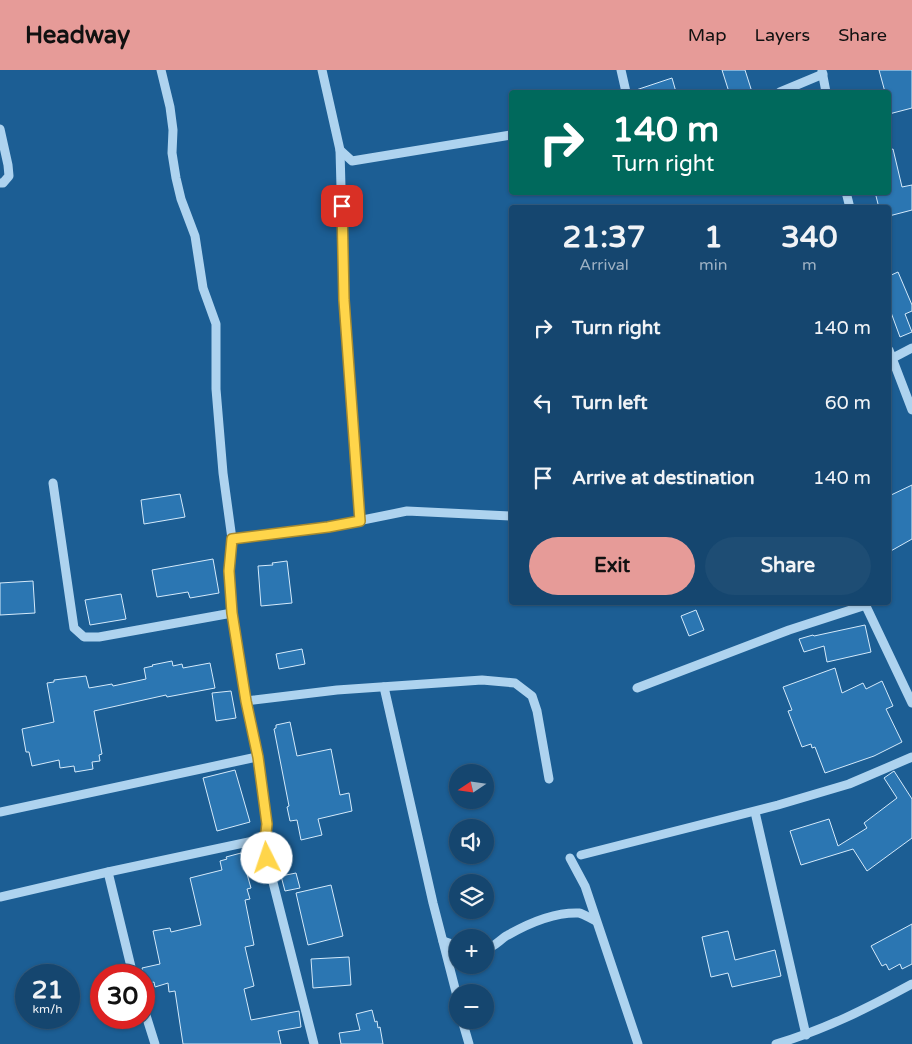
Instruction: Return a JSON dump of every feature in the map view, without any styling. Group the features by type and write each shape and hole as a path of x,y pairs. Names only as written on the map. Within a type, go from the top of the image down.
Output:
{"street":[{"path":"0,897 262,839 266,833 267,824 258,757 246,701 232,613 229,571 232,539 223,474 216,389 216,324 203,288 195,236 181,199 176,178 172,153 173,130 170,107 161,70"},
{"path":"322,70 340,150 344,300 360,521"},
{"path":"621,70 626,90"},
{"path":"784,90 823,72 826,90"},
{"path":"0,128 9,176 3,183 0,183"},
{"path":"340,150 352,161 509,135"},
{"path":"891,356 912,348"},
{"path":"891,358 912,410"},
{"path":"53,483 74,628 84,637 99,637 232,613"},
{"path":"232,539 328,527 407,511 509,516"},
{"path":"637,688 789,630 862,605"},
{"path":"865,605 912,703"},
{"path":"246,701 336,690 482,680 515,682 532,696 537,711 548,778"},
{"path":"384,687 454,984"},
{"path":"0,812 258,757"},
{"path":"581,855 755,812 848,784 912,757"},
{"path":"755,812 806,1035"},
{"path":"262,839 314,1044"},
{"path":"570,858 585,886 638,1044"},
{"path":"108,872 130,964"},
{"path":"494,945 506,936 529,924 552,916 580,913 596,921"},
{"path":"443,941 449,943"},
{"path":"776,1044 806,1035 860,1012 912,984"},
{"path":"150,1029 155,1044"},
{"path":"465,1029 469,1044"}],"building":[{"path":"722,70 745,70 751,90 728,90"},
{"path":"879,70 912,70 912,108 891,113 891,90 884,90"},
{"path":"672,78 675,90 636,90"},
{"path":"893,149 902,187 912,185 912,210 891,215 891,205 878,205 876,195 891,195 891,150"},
{"path":"898,272 912,305 912,311 905,314 912,332 900,337 891,312 891,275"},
{"path":"912,485 912,539 891,551 891,495"},
{"path":"180,494 185,517 144,524 141,500"},
{"path":"213,559 219,593 190,598 188,592 157,597 152,570"},
{"path":"287,561 292,603 261,606 258,566 273,565 272,563"},
{"path":"33,581 35,613 0,615 0,583"},
{"path":"121,594 126,619 90,625 85,600"},
{"path":"696,610 704,630 689,636 681,616"},
{"path":"865,625 871,652 827,662 824,646 804,652 799,639 813,635"},
{"path":"302,649 305,664 279,669 276,654"},
{"path":"172,661 173,666 182,664 183,668 210,663 215,688 167,697 166,695 94,711 102,754 99,755 100,761 92,762 93,769 75,772 74,766 60,768 59,760 32,766 29,752 26,752 22,729 54,722 47,683 54,682 54,680 86,676 89,688 112,684 113,686 146,679 144,668"},
{"path":"835,668 842,693 863,683 866,689 882,681 893,706 886,709 902,742 874,756 825,773 815,747 812,748 811,744 802,747 788,711 792,710 783,687"},
{"path":"231,691 236,718 216,721 212,693"},
{"path":"290,722 297,756 331,749 340,795 349,793 352,811 318,819 322,835 301,840 297,820 290,821 287,807 289,806 274,729 276,725"},
{"path":"235,770 250,822 217,831 203,778"},
{"path":"894,771 912,799 912,838 867,871 853,849 801,865 790,831 829,819 838,846 867,828 864,823 897,798 884,778"},
{"path":"241,853 251,888 247,889 250,899 245,900 254,945 245,947 254,986 244,989 251,1020 299,1011 301,1027 278,1031 281,1044 183,1044 175,991 169,992 168,983 155,987 155,965 160,964 153,931 170,928 171,932 201,925 190,878 222,870 220,861 227,859 226,857"},
{"path":"296,873 300,888 285,891 281,876"},
{"path":"331,885 343,936 308,945 296,893"},
{"path":"912,924 912,964 902,969 900,964 889,970 886,964 882,966 871,946"},
{"path":"728,931 735,960 775,950 781,976 732,987 728,973 711,977 702,937"},
{"path":"349,957 351,985 313,988 311,959"},
{"path":"372,1010 375,1022 377,1021 378,1028 380,1027 383,1044 341,1044 339,1033 360,1030 356,1014"}],"route":[{"path":"267,858 262,839 266,833 267,824 258,757 246,701 232,613 229,582 232,539 360,521 344,300 342,206"}]}
